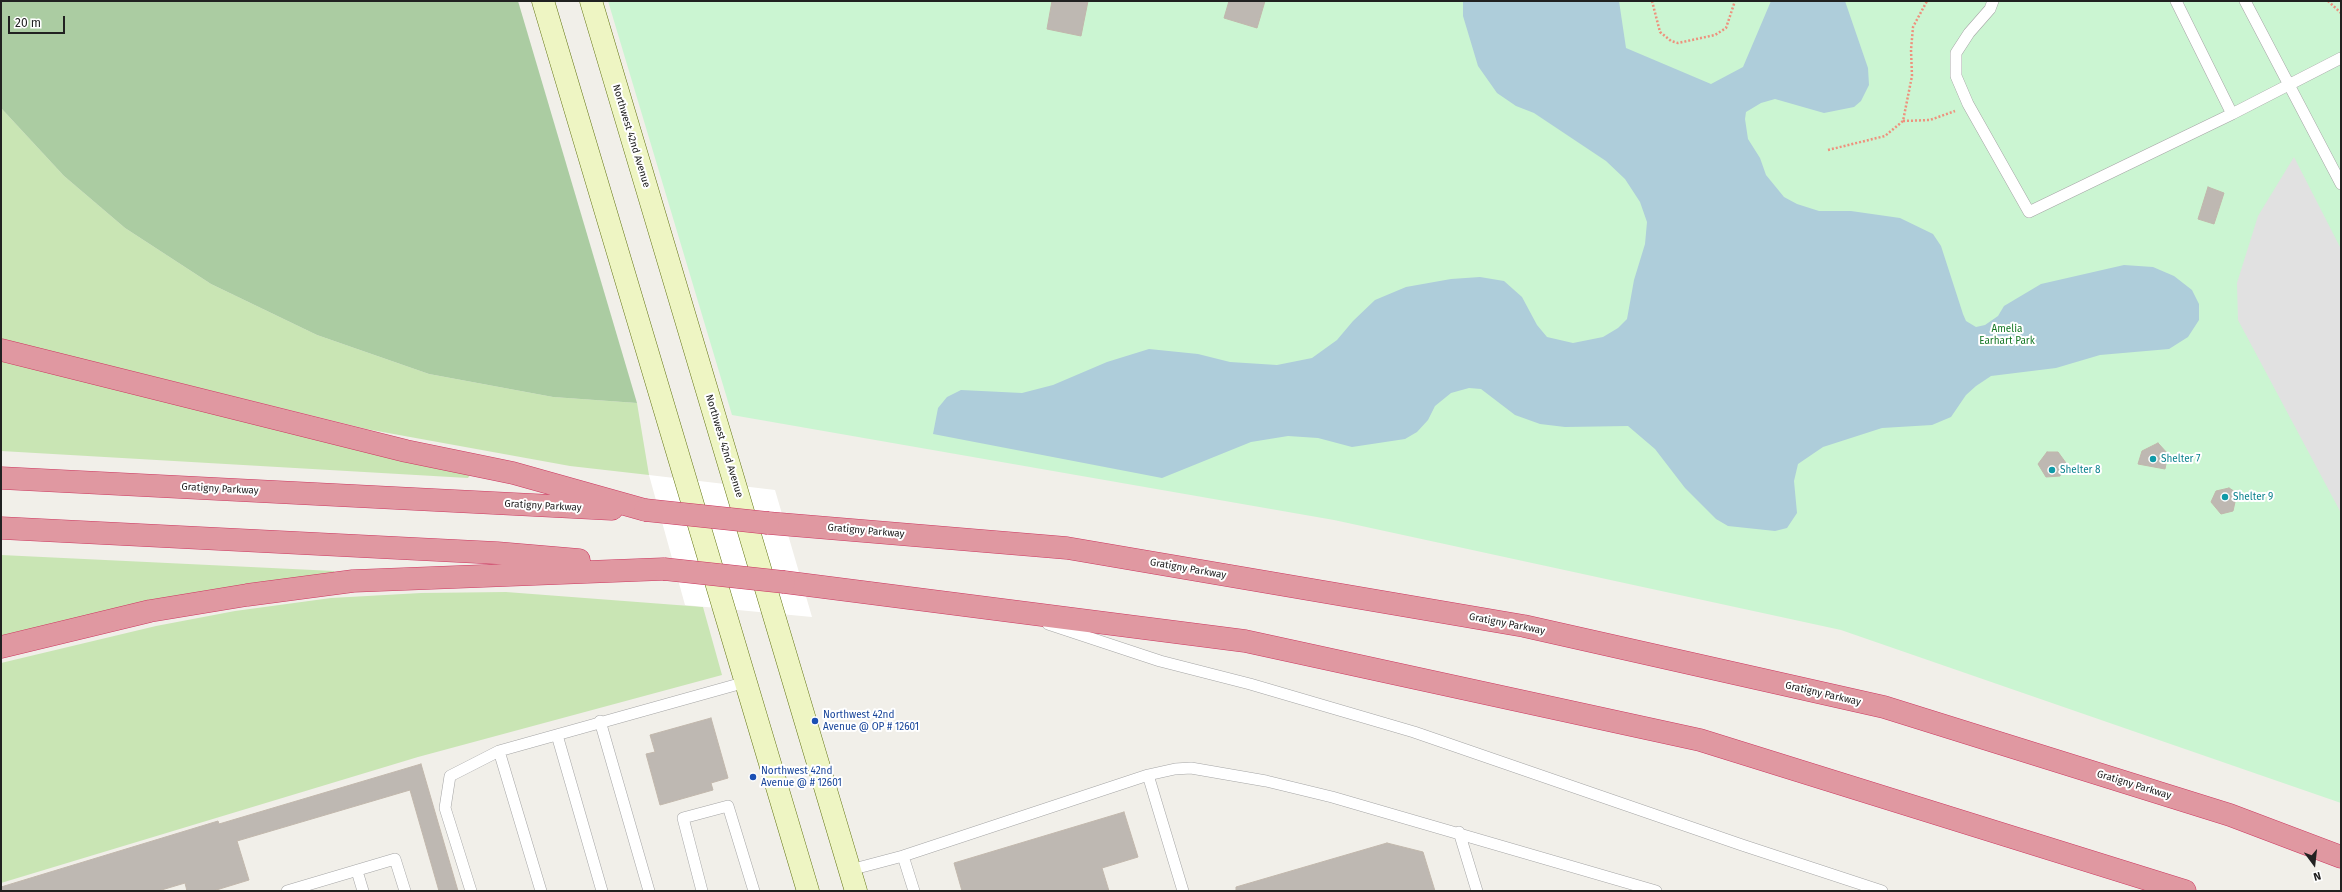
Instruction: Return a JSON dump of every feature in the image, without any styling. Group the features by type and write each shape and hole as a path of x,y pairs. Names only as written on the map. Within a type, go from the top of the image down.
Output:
{"highway":[{"path":"1,350 406,451 514,473 645,510"},
{"name":"Gratigny Parkway","path":"1,478 522,506 645,510 768,523 1066,548 1524,626 1884,707 2230,815 2341,857"},
{"path":"1,528 497,553 664,568 1000,608 1245,641 1700,740 2185,891"},
{"path":"1,647 150,610 353,581 664,568"}],"main road":[{"path":"543,1 808,891"},
{"name":"Northwest 42nd Avenue","path":"591,1 852,885"}],"lane":[{"path":"1993,1 1990,9 1968,33 1956,53 1956,76 1968,104 2029,212 2232,114 2341,58"},
{"path":"2176,1 2232,114"},
{"path":"2245,1 2341,184"},
{"path":"1000,608 1160,661 1414,732 1742,845 1882,891"},
{"path":"471,891 445,808 450,776 499,751 600,721 746,682"},
{"path":"600,721 649,891"},
{"path":"557,735 602,891"},
{"path":"499,751 541,891"},
{"path":"852,885 903,856 1148,775 1175,769 1208,770 1332,797 1459,832 1656,891"},
{"path":"1148,775 1183,891"},
{"path":"702,891 683,818 728,806 754,891"},
{"path":"1459,832 1477,891"},
{"path":"903,856 914,891"},
{"path":"287,891 317,887 357,871 396,859 405,891"},
{"path":"357,871 363,891"}],"path":[{"path":"1652,1 1660,32 1671,41 1678,42 1715,35 1726,28 1735,1"},
{"path":"1903,122 1912,76 1911,50 1913,27 1927,1"},
{"path":"2328,1 2341,13"},
{"path":"1828,150 1885,136 1903,122 1930,120 1968,104"}],"green space":[{"path":"1,1 518,1 637,403 553,397 429,374 317,335 211,284 125,228 64,176 1,108"},
{"name":"Amelia Earhart Park","path":"608,1 2341,1 2341,803 1841,630 1334,520 732,415"},
{"path":"1,108 64,176 125,228 211,284 317,335 429,374 553,397 637,403 649,475 570,466 366,429 1,339"},
{"path":"1,360 471,473 468,478 1,451"},
{"path":"1,555 334,571 336,577 1,641"},
{"path":"506,592 703,607 722,675 418,757 1,883 1,663 156,626 235,611 331,598 421,593"}],"shaded area":[{"path":"2294,157 2341,249 2341,513 2238,320 2237,283 2258,216"}],"water":[{"path":"1463,1 1619,1 1626,48 1711,84 1743,67 1771,1 1845,1 1868,68 1869,85 1861,101 1854,107 1824,113 1775,99 1761,103 1746,112 1745,119 1748,139 1760,158 1766,175 1784,197 1797,204 1819,211 1851,211 1900,218 1933,234 1941,246 1966,321 1976,327 1985,325 1998,316 2004,306 2041,284 2124,265 2153,267 2174,276 2192,290 2199,304 2199,320 2188,337 2169,349 2100,355 2056,368 1991,376 1966,395 1951,417 1932,425 1882,428 1823,447 1798,464 1794,481 1797,513 1787,528 1775,531 1728,526 1716,519 1685,488 1655,449 1628,426 1565,427 1540,424 1515,415 1481,389 1469,388 1451,393 1435,406 1428,420 1417,432 1405,439 1352,447 1318,438 1288,436 1251,442 1162,478 933,434 938,408 947,397 961,390 1022,393 1053,385 1107,362 1149,349 1198,354 1230,362 1277,365 1312,358 1337,340 1353,321 1375,300 1406,287 1451,279 1480,277 1504,281 1522,297 1537,325 1547,337 1573,343 1603,337 1618,328 1627,319 1634,280 1645,244 1647,222 1640,202 1625,179 1606,161 1534,113 1516,106 1497,93 1478,66 1463,16"}],"pier":[{"path":"649,475 775,490 812,617 685,605"}],"building":[{"path":"1052,1 1088,1 1081,36 1047,29"},
{"path":"1229,1 1265,1 1257,28 1224,18"},
{"path":"2208,187 2224,193 2214,224 2198,219"},
{"name":"Shelter 7","path":"2158,443 2168,454 2165,469 2138,464 2142,451"},
{"name":"Shelter 8","path":"2047,452 2058,452 2066,463 2060,476 2046,477 2038,464"},
{"name":"Shelter 9","path":"2229,488 2237,493 2233,511 2221,514 2211,502 2216,491"},
{"path":"711,718 728,778 711,783 713,790 660,805 646,754 655,752 650,735"},
{"path":"421,764 458,891 439,891 410,790 237,841 249,880 213,891 187,891 185,883 158,891 1,891 1,887 218,821 219,824"},
{"path":"1124,812 1138,857 1102,868 1109,891 962,891 954,863"},
{"path":"1387,843 1423,852 1435,891 1236,891 1236,887"}],"place":[{"name":"Shelter 7","path":"2153,459"},
{"name":"Shelter 8","path":"2052,470"},
{"name":"Shelter 9","path":"2225,497"},
{"name":"Northwest 42nd Avenue @ OP # 12601","path":"815,721"},
{"name":"Northwest 42nd Avenue @ # 12601","path":"753,777"}]}
